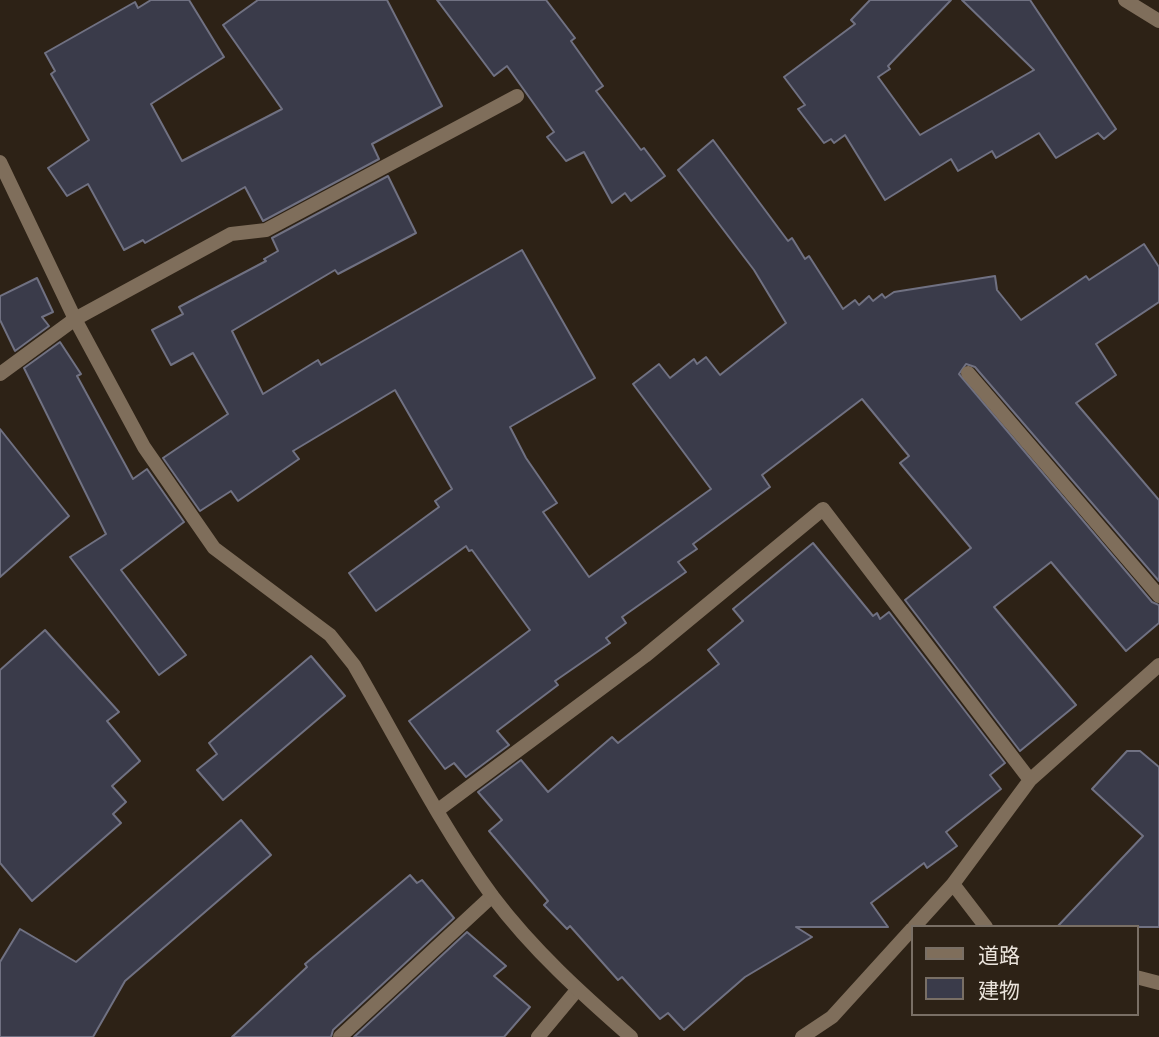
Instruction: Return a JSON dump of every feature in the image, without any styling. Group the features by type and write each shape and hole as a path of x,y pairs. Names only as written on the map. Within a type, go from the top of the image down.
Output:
{"street":[{"path":"1125,0 1159,21"},
{"path":"0,374 75,319 231,234 265,230 517,96"},
{"path":"0,162 75,319 144,447 214,548 330,635 354,664 492,895 521,933 577,990 631,1037"},
{"path":"968,373 1159,596"},
{"path":"439,810 645,656 823,509 1030,780"},
{"path":"916,925 953,884 1030,780 1159,664"},
{"path":"953,884 984,925"},
{"path":"340,1037 492,895"},
{"path":"802,1037 832,1017 911,930"},
{"path":"1138,978 1159,984"},
{"path":"538,1037 577,990"}],"building":[{"path":"151,0 189,0 224,57 151,104 182,161 282,109 223,25 258,0 387,0 442,106 372,144 379,159 263,221 245,187 145,243 143,240 124,250 88,184 67,196 48,168 89,140 51,74 55,71 45,53 135,2 138,8"},
{"path":"437,0 546,0 575,38 571,41 603,86 596,91 641,150 644,148 665,176 631,201 625,193 612,203 584,152 566,161 547,137 554,132 507,66 494,76"},
{"path":"870,0 951,0 888,66 890,69 878,77 920,135 1034,70 962,0 1030,0 1116,129 1104,139 1098,133 1056,158 1039,133 996,158 992,151 958,171 951,159 885,200 845,135 834,143 831,139 824,143 798,109 805,105 784,77 855,24 851,20"},
{"path":"713,140 788,241 792,238 805,259 809,256 843,309 855,300 859,305 869,296 873,301 882,294 885,298 894,292 995,276 997,290 1021,320 1086,276 1089,280 1144,244 1159,267 1159,302 1096,344 1116,375 1076,403 1159,500 1159,581 975,367 966,364 959,374 1152,602 1159,605 1159,623 1126,651 1051,562 994,607 1076,705 1020,751 905,600 971,548 900,463 909,456 862,399 762,475 770,487 693,544 697,549 678,562 686,572 622,617 626,623 606,638 610,643 555,681 558,685 497,731 509,745 466,777 454,763 445,769 409,721 530,630 472,550 469,551 466,546 376,611 349,573 439,507 435,501 452,489 395,390 293,451 299,459 238,501 231,491 200,511 163,458 228,414 193,353 171,365 152,330 183,314 179,307 266,261 264,259 278,251 272,238 388,176 416,233 338,274 335,270 232,331 263,394 318,360 321,365 522,250 595,378 510,427 526,458 557,503 543,512 589,577 711,489 633,384 659,364 670,378 694,359 697,364 706,357 720,375 786,323 754,270 678,170"},
{"path":"37,278 53,312 42,317 49,326 15,351 0,320 0,296"},
{"path":"60,342 81,374 77,376 133,479 147,469 184,522 121,570 186,655 159,675 70,557 106,534 24,368"},
{"path":"0,429 69,516 0,577"},
{"path":"813,543 873,616 877,613 880,619 889,612 1005,763 990,775 1001,789 946,832 957,846 927,868 924,863 871,903 888,927 796,927 812,937 745,977 684,1030 668,1013 660,1019 622,977 618,980 570,926 567,929 544,905 548,901 489,831 502,820 478,792 521,760 548,792 612,737 618,743 719,664 708,650 743,621 733,609"},
{"path":"45,630 119,712 107,721 140,761 112,786 126,802 113,814 121,823 32,901 0,863 0,670"},
{"path":"311,656 345,696 223,800 197,770 217,754 209,743"},
{"path":"1127,751 1140,751 1159,767 1159,927 1059,925 1143,836 1092,789"},
{"path":"241,820 271,855 125,981 93,1037 0,1037 0,962 20,929 76,962"},
{"path":"410,875 417,883 422,880 454,918 333,1030 331,1037 232,1037 307,967 305,964"},
{"path":"467,932 506,966 494,976 530,1007 504,1037 354,1037"}]}
